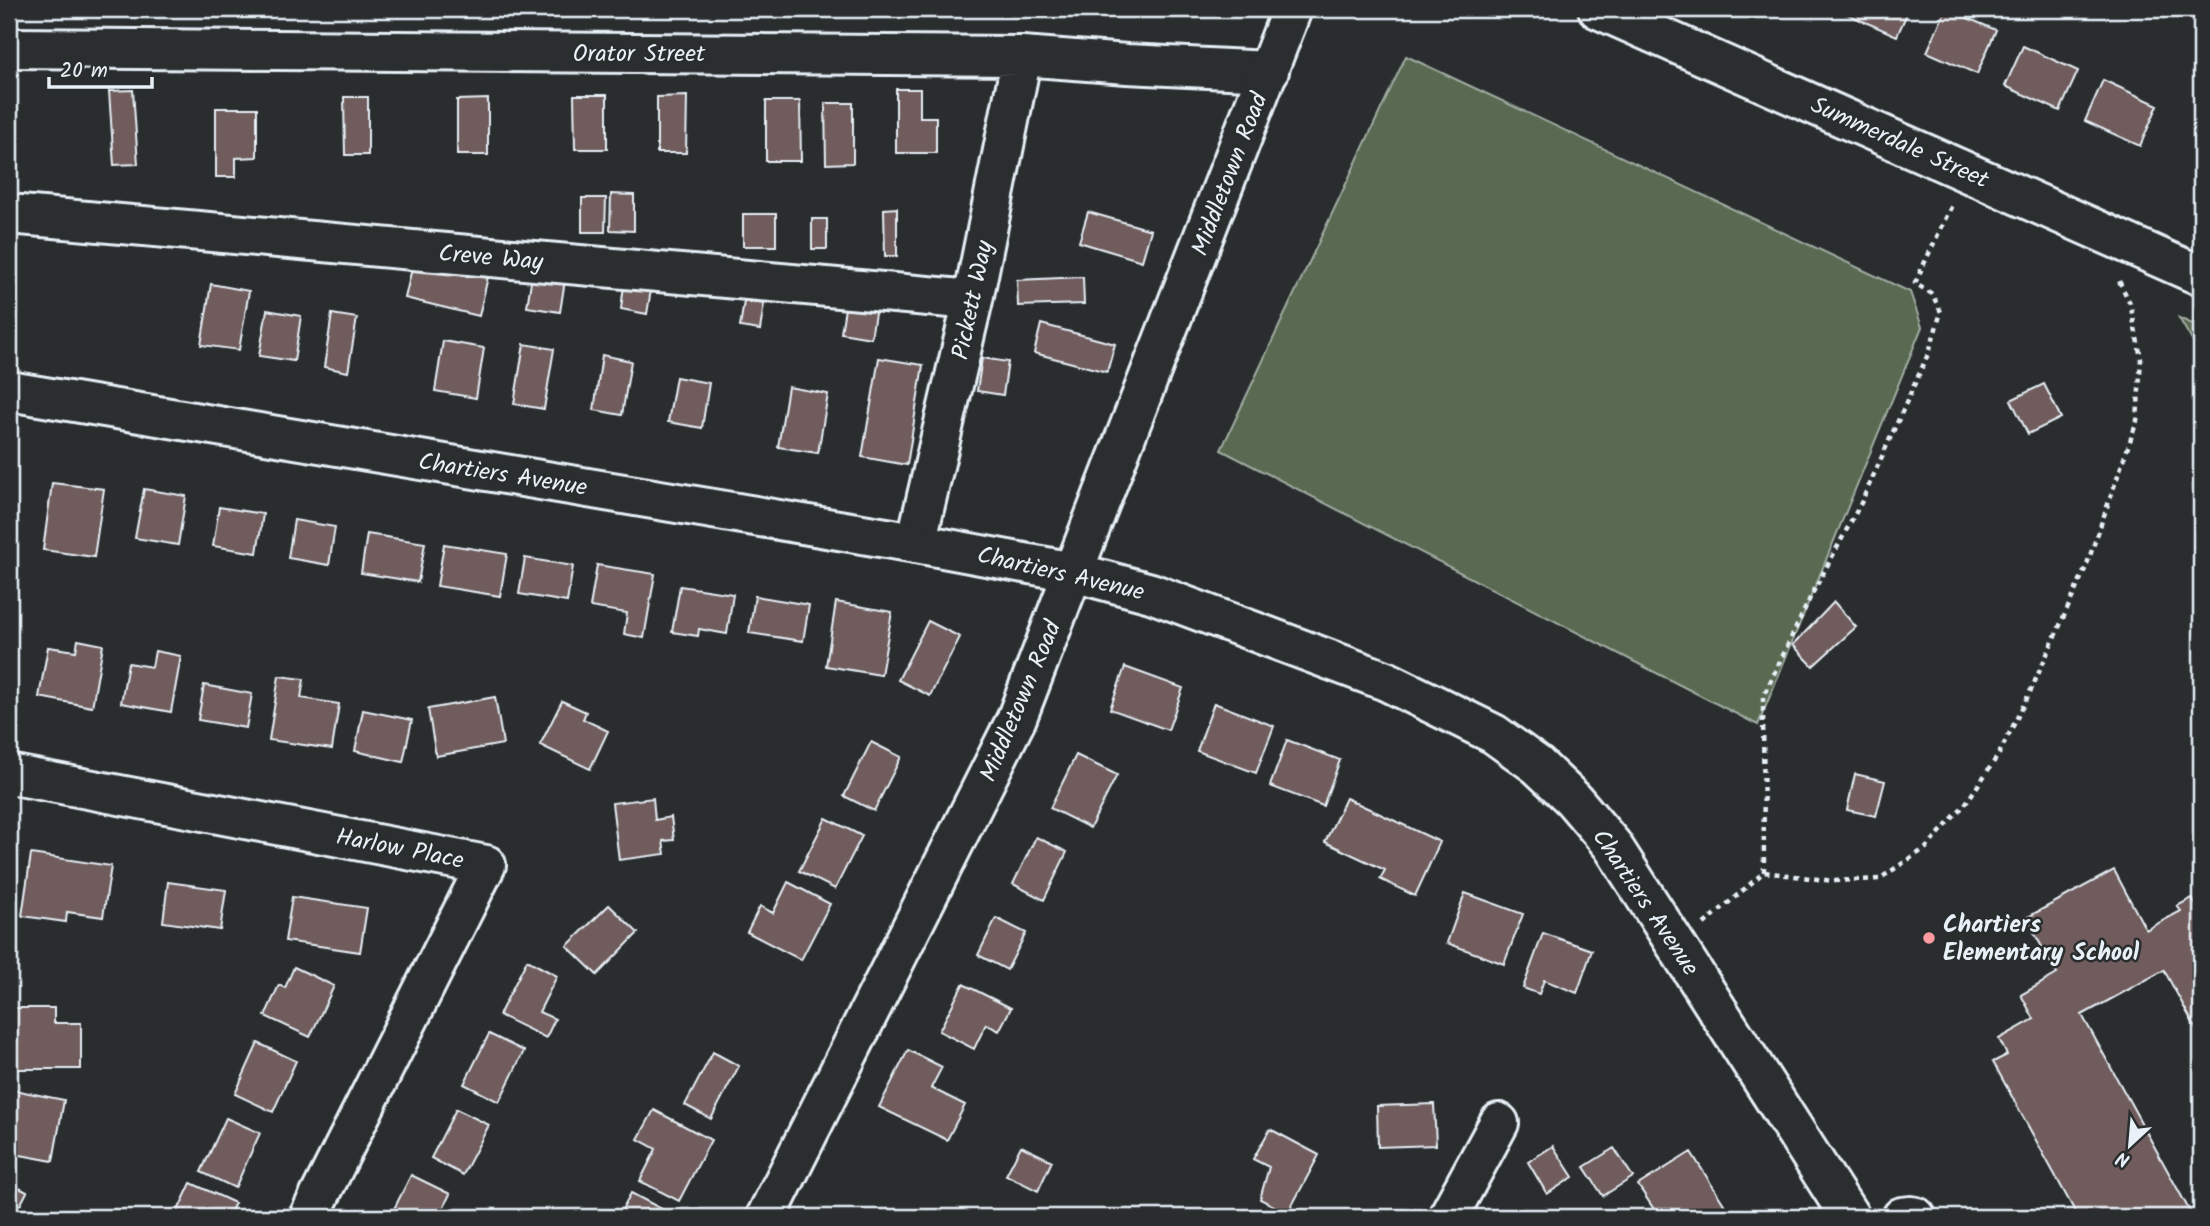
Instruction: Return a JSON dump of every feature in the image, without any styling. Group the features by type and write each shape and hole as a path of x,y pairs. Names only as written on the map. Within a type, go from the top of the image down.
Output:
{"street":[{"name":"Middletown Road","path":"766,1217 1016,720 1292,9"},
{"name":"Summerdale Street","path":"1598,9 2201,276"},
{"name":"Orator Street","path":"9,48 1022,56 1269,71"},
{"name":"Pickett Way","path":"916,543 973,300 1022,56"},
{"name":"Creve Way","path":"9,214 973,300"},
{"name":"Chartiers Avenue","path":"9,391 916,543 1073,572 1151,593 1387,681 1494,734 1537,765 1612,845 1850,1217"},
{"name":"Harlow Place","path":"9,774 486,865 309,1217"},
{"path":"1448,1217 1499,1123"},
{"path":"1902,1217 1916,1217"}],"path":[{"path":"1764,872 1763,697 1811,596 1861,503 1928,352 1941,312 1933,294 1915,283 1967,172"},
{"path":"1677,947 1764,872 1833,881 1880,879 1926,848 1966,803 1999,754 2086,567 2137,421 2141,358 2130,303 2106,255 2099,231"}],"green space":[{"path":"1406,56 1910,292 1922,327 1758,725 1221,450"},
{"path":"2179,318 2201,328 2201,356"}],"building":[{"path":"1843,9 1909,9 1897,36 1842,12"},
{"path":"1946,9 1996,30 1977,74 1927,52"},
{"path":"2023,46 2078,71 2060,111 2005,86"},
{"path":"2103,80 2158,105 2140,146 2085,121"},
{"path":"896,89 920,89 920,117 936,117 936,153 896,153"},
{"path":"133,90 138,164 114,165 109,91"},
{"path":"574,95 607,95 607,149 575,149"},
{"path":"687,96 686,153 657,153 657,97"},
{"path":"344,97 368,97 368,155 345,155"},
{"path":"488,99 488,155 457,155 457,100"},
{"path":"766,101 800,101 801,161 766,161"},
{"path":"825,103 853,103 853,163 826,164"},
{"path":"216,108 257,108 257,157 236,158 236,177 216,177"},
{"path":"611,194 634,195 634,231 610,230"},
{"path":"582,198 606,198 605,232 582,232"},
{"path":"897,208 897,256 885,256 884,209"},
{"path":"1088,212 1151,230 1142,261 1079,242"},
{"path":"743,214 776,214 776,246 743,246"},
{"path":"812,219 827,219 827,249 812,249"},
{"path":"416,251 490,268 479,316 405,298"},
{"path":"532,275 565,280 560,312 527,307"},
{"path":"1083,277 1084,304 1018,306 1017,280"},
{"path":"211,284 249,291 239,350 201,345"},
{"path":"624,285 651,289 647,314 621,309"},
{"path":"744,301 764,304 760,330 740,327"},
{"path":"846,302 876,307 871,338 841,333"},
{"path":"267,310 301,316 294,361 259,356"},
{"path":"332,314 357,318 348,372 324,367"},
{"path":"1041,324 1115,344 1107,372 1034,353"},
{"path":"443,341 484,348 476,398 435,391"},
{"path":"524,344 554,349 544,409 514,404"},
{"path":"602,355 631,361 622,415 594,410"},
{"path":"879,358 923,365 907,465 862,457"},
{"path":"982,358 1008,362 1003,395 977,391"},
{"path":"676,377 709,383 702,428 668,422"},
{"path":"2044,384 2061,418 2028,434 2011,400"},
{"path":"788,387 828,394 818,453 778,447"},
{"path":"52,483 104,489 94,557 43,550"},
{"path":"144,489 186,496 178,545 135,538"},
{"path":"219,507 263,514 257,553 213,546"},
{"path":"294,520 335,527 329,565 288,558"},
{"path":"367,534 425,543 418,582 361,573"},
{"path":"444,544 507,554 500,596 437,586"},
{"path":"525,558 573,566 567,602 519,594"},
{"path":"597,565 655,574 644,638 624,634 627,613 590,607"},
{"path":"680,586 733,594 727,634 699,629 698,636 672,632"},
{"path":"755,596 809,605 803,641 749,633"},
{"path":"836,602 892,612 881,675 826,666"},
{"path":"1834,602 1856,627 1813,666 1793,645"},
{"path":"928,621 960,637 930,696 898,680"},
{"path":"78,640 103,645 92,707 39,697 48,647 76,651"},
{"path":"155,651 181,656 171,712 121,703 128,663 152,667"},
{"path":"1125,667 1183,688 1168,730 1110,709"},
{"path":"279,676 304,679 301,698 339,704 332,749 269,740"},
{"path":"204,685 252,694 246,728 198,720"},
{"path":"495,697 503,744 436,756 428,709"},
{"path":"562,701 586,712 583,719 608,731 590,769 540,745"},
{"path":"1214,703 1274,726 1256,773 1197,751"},
{"path":"363,710 412,720 403,762 355,751"},
{"path":"1287,740 1340,760 1323,806 1270,786"},
{"path":"871,742 901,757 874,811 844,796"},
{"path":"1076,755 1117,775 1090,828 1050,808"},
{"path":"1855,774 1885,781 1876,816 1847,810"},
{"path":"653,798 655,820 671,817 674,840 663,841 665,854 619,860 612,803"},
{"path":"1346,798 1440,842 1415,896 1380,879 1385,870 1325,842"},
{"path":"826,818 862,836 835,889 799,871"},
{"path":"1036,837 1067,852 1044,900 1013,884"},
{"path":"31,854 111,866 103,917 67,912 66,922 22,916"},
{"path":"2114,870 2146,930 2181,911 2177,906 2192,898 2197,907 2201,905 2201,1038 2164,970 2082,1015 2193,1217 2078,1217 1993,1062 2007,1055 1999,1039 2034,1019 2021,995 2057,974 2026,918"},
{"path":"168,882 226,890 220,930 163,922"},
{"path":"788,882 830,904 801,960 747,932 760,906 773,913"},
{"path":"1465,893 1523,914 1504,964 1447,943"},
{"path":"292,897 367,908 360,952 285,941"},
{"path":"609,905 638,933 597,975 567,946"},
{"path":"996,918 1026,933 1007,970 978,955"},
{"path":"1543,933 1592,950 1577,993 1544,980 1539,994 1523,988"},
{"path":"527,960 557,976 539,1012 555,1019 546,1038 499,1015"},
{"path":"294,967 334,986 310,1037 265,1016 279,985 285,988"},
{"path":"963,984 1011,1008 999,1031 986,1024 974,1049 939,1031"},
{"path":"13,1008 54,1008 54,1023 81,1023 81,1069 13,1069"},
{"path":"489,1034 524,1051 499,1102 464,1084"},
{"path":"258,1043 296,1061 273,1112 235,1094"},
{"path":"908,1050 942,1067 931,1088 965,1105 947,1140 879,1107"},
{"path":"713,1052 739,1066 711,1119 685,1105"},
{"path":"9,1089 64,1100 53,1161 9,1153"},
{"path":"1434,1104 1436,1145 1378,1147 1377,1106"},
{"path":"456,1109 489,1125 463,1175 431,1158"},
{"path":"654,1110 711,1140 679,1201 640,1181 656,1149 638,1139"},
{"path":"226,1118 260,1133 235,1188 201,1172"},
{"path":"1270,1129 1319,1155 1288,1213 1260,1199 1269,1167 1253,1159"},
{"path":"1021,1146 1052,1161 1038,1191 1006,1175"},
{"path":"1553,1146 1573,1177 1547,1194 1528,1162"},
{"path":"1614,1148 1633,1177 1603,1196 1584,1167"},
{"path":"1691,1152 1732,1217 1659,1217 1638,1185"},
{"path":"411,1175 450,1194 439,1217 390,1217"},
{"path":"9,1183 27,1192 14,1217 9,1217"},
{"path":"191,1183 235,1203 228,1217 175,1217"},
{"path":"631,1193 675,1216 618,1217"}],"place":[{"name":"Chartiers Elementary School","path":"1929,938"}]}
